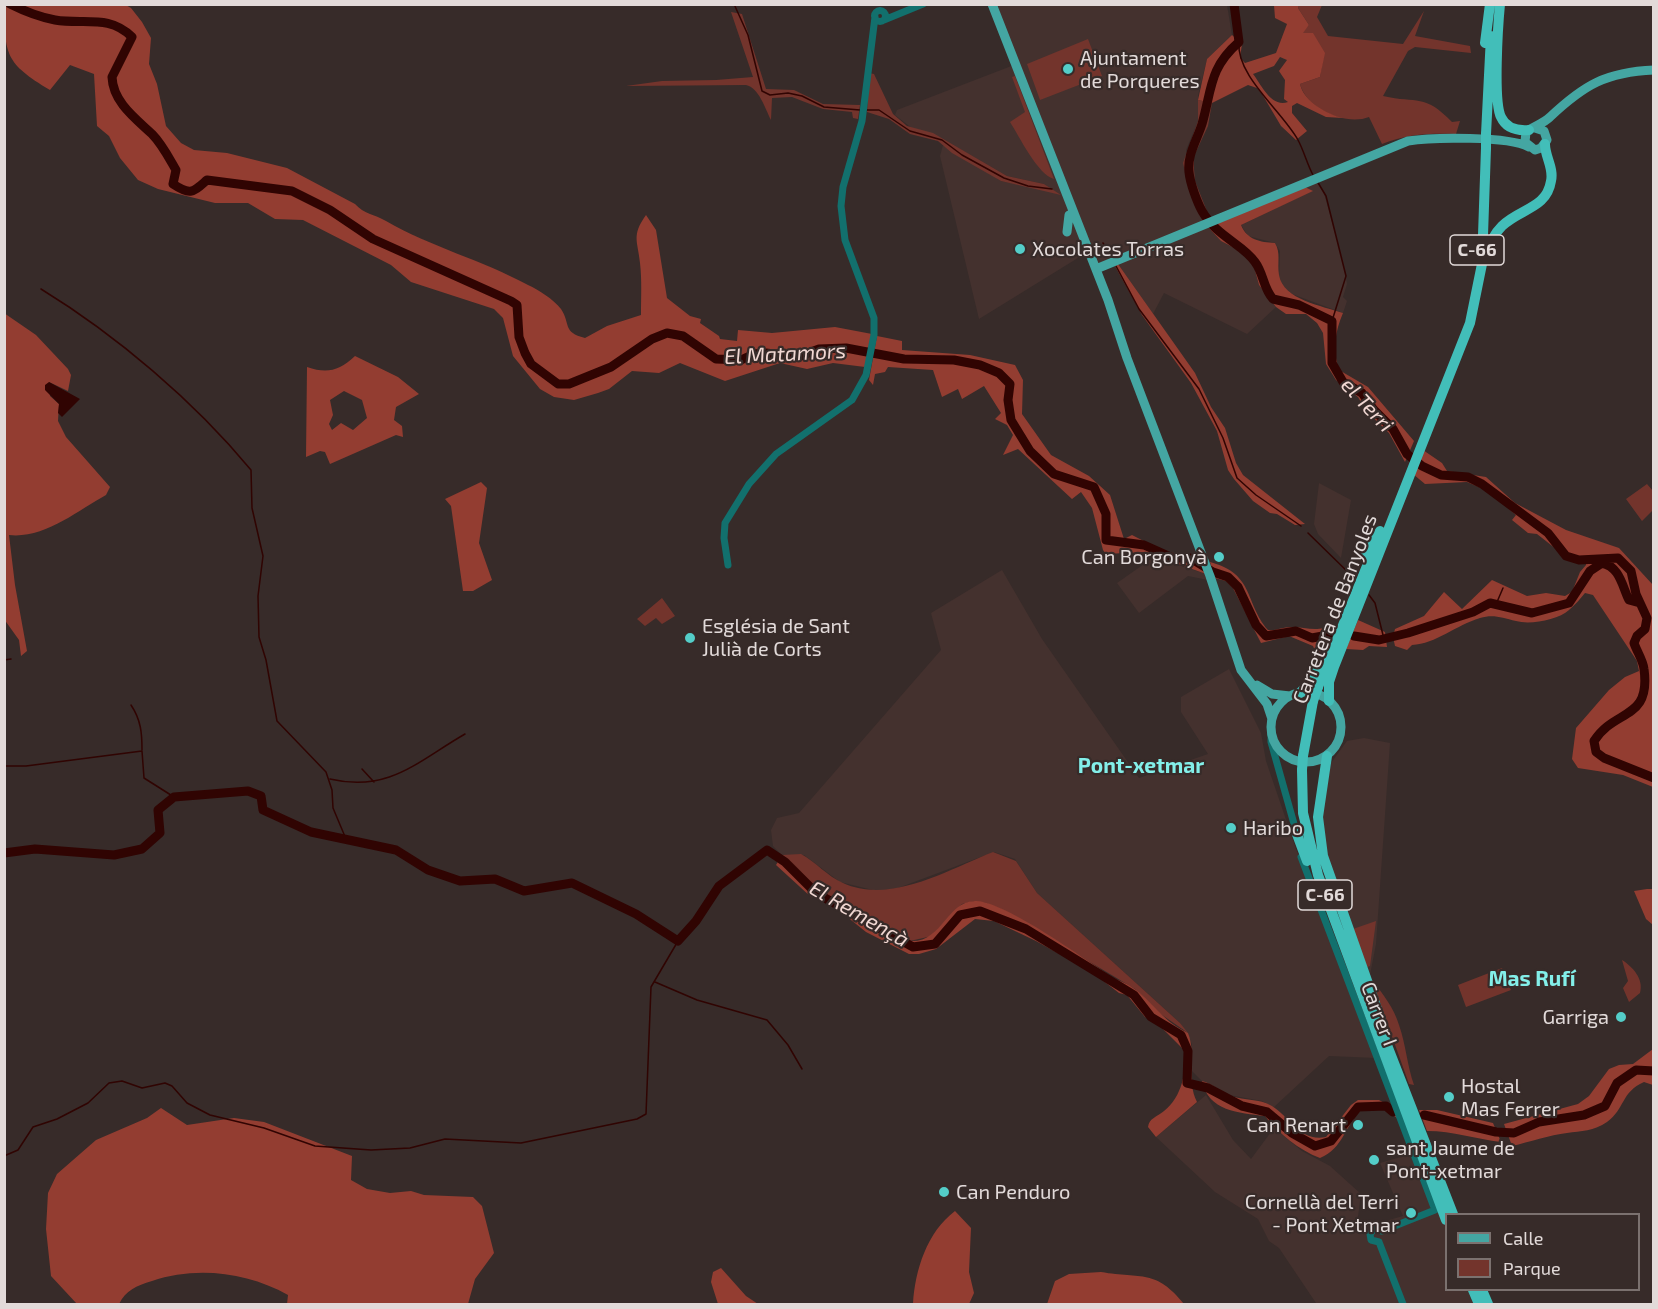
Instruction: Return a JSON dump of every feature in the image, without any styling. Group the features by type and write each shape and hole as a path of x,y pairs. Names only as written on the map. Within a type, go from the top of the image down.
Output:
{"highway":[{"name":"C-66","path":"1484,134 1484,57 1491,4"},
{"name":"C-66","path":"1422,436 1455,350 1471,296 1477,256 1490,46 1498,4"},
{"path":"1498,4 1499,111 1505,124 1512,128 1529,131"},
{"path":"1480,275 1490,241 1499,227 1508,219 1540,202 1549,189 1552,171 1545,139"},
{"name":"C-66","path":"1445,1217 1368,1014 1308,844 1304,813 1304,770 1319,687 1380,531 1465,337 1480,275 1483,148"},
{"path":"1295,694 1313,679 1361,583 1397,501 1409,467"},
{"path":"1329,701 1329,682 1361,583"},
{"path":"1327,756 1318,817 1322,847 1384,1035"},
{"name":"C-66","path":"1304,770 1310,827 1322,873 1452,1213"},
{"path":"1295,829 1368,1014"},
{"path":"1473,1291 1479,1305"},
{"path":"1482,1291 1488,1305"}],"main road":[{"path":"992,4 1055,171 1072,230 1100,268 1127,358"},
{"path":"1511,141 1550,117 1563,103 1591,83 1630,71 1653,70"},
{"path":"1100,268 1408,141 1428,139 1511,141 1538,149 1545,139 1550,117"},
{"path":"1529,131 1545,139"},
{"path":"1529,131 1529,147"},
{"path":"1055,171 1069,202 1106,310 1127,358 1250,676 1256,685 1272,694 1295,694 1315,694 1329,701 1339,715 1341,734 1335,748 1327,756 1308,762 1295,761 1279,750 1271,732 1272,719 1279,705 1295,694"},
{"path":"1069,202 1072,230"},
{"path":"1100,268 1106,310"},
{"path":"1215,589 1241,670 1267,704 1272,719"}],"street":[{"path":"728,566 724,538 725,523 749,484 776,454 852,400 866,375 874,335 874,315 845,240 841,214 843,187 857,146 873,31 881,18 923,4"},
{"name":"Carrer I","path":"1271,732 1271,742 1311,885 1435,1210 1382,1231"},
{"path":"1374,1229 1382,1231 1384,1236 1379,1242 1371,1240 1370,1234 1374,1229"},
{"path":"1379,1242 1403,1305"}],"shaded area":[{"path":"124,4 131,8 151,38 149,64 157,84 166,126 181,143 194,150 227,153 287,168 403,230 537,289 561,309 570,330 585,338 607,326 641,315 641,276 637,234 646,215 656,230 667,298 690,316 701,319 700,323 720,339 737,341 738,330 772,333 835,327 872,334 865,367 833,363 807,369 780,363 725,381 680,363 659,373 632,371 609,389 574,400 554,397 540,389 513,356 503,318 494,309 411,282 391,265 303,220 275,219 248,203 215,203 158,189 138,180 120,158 109,136 97,126 94,74 70,65 50,90 24,72 10,56 5,36 4,5"},
{"path":"992,5 1227,5 1232,35 1207,59 1198,96 1198,121 1186,150 1204,223 1221,241 1242,252 1253,263 1259,285 1276,307 1247,334 1164,293 1153,314 1116,261 1092,271 1086,253 979,319 940,156 943,145 1001,181 1049,190 1058,194 1044,184 1007,176 941,138 913,129 895,115 897,110 1014,65"},
{"path":"1274,5 1299,5 1298,8 1309,25 1303,33 1313,33 1325,53 1320,77 1300,84 1302,90 1311,102 1330,114 1343,118 1326,117 1297,103 1292,106 1292,113 1307,131 1296,140 1281,126 1257,88 1248,85 1212,103 1198,100 1207,59 1232,35 1242,44 1240,58 1245,63 1276,53 1287,24 1275,18","holes":["1280,57 1287,60 1279,71 1285,80 1284,99 1288,102 1276,102 1267,94 1253,74 1274,66"]},
{"path":"1315,180 1323,190 1343,261 1347,284 1343,297 1347,301 1343,313 1292,294 1282,286 1279,277 1280,251 1275,243 1248,236 1241,225 1312,191 1305,187"},
{"path":"1305,187 1313,191 1241,225 1250,237 1275,243 1279,275 1282,284 1288,290 1305,301 1343,313 1335,341 1339,370 1368,387 1414,441 1405,462 1389,433 1366,411 1358,397 1336,380 1326,364 1323,333 1317,323 1306,314 1286,314 1276,307 1259,285 1253,263 1242,252 1221,241 1208,227"},
{"path":"1118,264 1195,373 1211,407 1225,428 1236,463 1243,475 1305,524 1295,525 1277,514 1270,513 1253,501 1234,479 1228,470 1217,431 1191,383 1142,315 1115,266"},
{"path":"4,313 36,335 68,369 71,375 68,391 49,382 50,396 59,404 58,421 66,437 110,487 106,495 60,522 35,533 9,535 27,651 21,656 19,640 4,619"},
{"path":"877,336 902,341 902,350 970,355 1015,365 1023,380 1022,414 1051,455 1089,476 1110,495 1124,539 1132,535 1165,552 1199,556 1206,574 1145,552 1106,554 1092,508 1081,492 1072,499 1018,449 1003,455 1013,435 1007,425 995,419 1001,413 984,386 962,399 958,389 942,397 933,370 888,367 885,372 875,374 873,385 869,380"},
{"path":"355,356 398,377 419,394 396,407 394,420 402,426 403,437 396,435 330,464 325,452 320,451 306,457 307,367 327,371 338,368","holes":["344,391 362,400 367,418 353,430 341,423 332,430 329,424 333,415 330,400"]},
{"path":"49,382 80,399 62,417 58,413 59,404 45,390 45,385"},
{"path":"1423,450 1442,463 1447,471 1486,477 1515,503 1566,530 1619,548 1653,585 1653,787 1623,775 1578,768 1572,759 1576,728 1609,690 1625,677 1639,671 1637,661 1593,595 1585,593 1564,614 1544,621 1522,622 1490,616 1471,621 1438,638 1412,645 1407,650 1395,646 1393,637 1395,629 1424,616 1444,592 1462,609 1492,580 1527,596 1546,593 1565,596 1572,592 1580,572 1586,565 1586,561 1565,556 1537,534 1528,533 1512,520 1516,515 1488,491 1467,482 1425,484 1413,474"},
{"path":"481,482 487,488 479,543 492,580 473,591 463,591 451,506 445,499"},
{"path":"1319,483 1351,500 1341,558 1318,534 1314,524"},
{"path":"1154,557 1206,574 1208,580 1188,576 1139,613 1117,583"},
{"path":"1210,562 1224,567 1242,581 1260,620 1268,630 1291,627 1317,629 1333,624 1322,651 1316,653 1313,646 1289,636 1261,643 1233,588 1226,581 1215,578"},
{"path":"1002,570 1042,639 1139,778 1208,754 1181,712 1181,697 1229,669 1261,733 1266,761 1296,849 1376,1058 1329,1056 1274,1107 1262,1101 1229,1095 1202,1081 1192,1071 1192,1044 1180,1023 1037,893 1015,859 994,852 898,888 877,891 840,882 804,855 782,855 773,846 771,830 777,818 799,813 941,650 931,613"},
{"path":"1358,620 1385,632 1387,647 1369,646 1363,650 1346,649"},
{"path":"1364,738 1390,743 1376,944 1370,975 1327,857 1321,821 1331,763 1347,741"},
{"path":"782,855 818,888 910,941 921,940 930,935 951,913 967,902 977,901 990,904 1025,921 1133,988 1166,1019 1188,1033 1192,1050 1192,1085 1197,1102 1156,1137 1148,1127 1152,1120 1170,1105 1179,1091 1184,1075 1184,1050 1157,1023 1145,1017 1127,995 1119,993 1092,972 994,921 975,919 936,949 919,954 909,954 866,932 831,904 811,897 776,865"},
{"path":"1653,889 1653,925 1646,919 1634,891"},
{"path":"1653,1049 1653,1085 1644,1082 1637,1086 1607,1122 1592,1129 1554,1135 1512,1146 1504,1124 1578,1104 1589,1096 1609,1069 1619,1065 1633,1064"},
{"path":"1202,1081 1231,1096 1267,1103 1302,1133 1317,1138 1326,1137 1351,1105 1358,1100 1379,1100 1392,1107 1397,1118 1383,1108 1362,1109 1334,1149 1320,1158 1290,1141 1265,1116 1235,1112 1218,1104 1205,1091"},
{"path":"1206,1095 1233,1140 1251,1159 1274,1128 1302,1151 1330,1166 1361,1194 1357,1224 1375,1224 1403,1216 1380,1163 1418,1152 1445,1225 1445,1291 1470,1291 1475,1304 1316,1303 1279,1248 1269,1241 1258,1219 1215,1192 1156,1137"},
{"path":"161,1108 187,1125 234,1118 264,1122 352,1156 351,1180 367,1189 390,1193 411,1191 424,1195 473,1197 482,1206 494,1253 475,1279 468,1304 287,1304 288,1295 256,1281 204,1273 169,1276 141,1285 128,1292 119,1304 77,1304 51,1276 46,1229 48,1193 57,1174 96,1140 147,1118"},
{"path":"1419,1110 1437,1110 1493,1123 1501,1142 1446,1132 1427,1131"},
{"path":"955,1211 971,1228 969,1272 974,1293 969,1304 913,1304 916,1278 924,1253 937,1230"},
{"path":"721,1268 746,1296 758,1304 718,1304 711,1282 713,1272"},
{"path":"1101,1272 1156,1280 1165,1285 1184,1304 1047,1304 1055,1281 1069,1274"}],"green space":[{"path":"1299,5 1322,5 1317,17 1328,36 1403,44 1424,11 1415,36 1470,46 1471,53 1415,47 1408,51 1383,96 1427,103 1452,122 1460,121 1456,134 1419,135 1382,144 1369,117 1350,119 1329,114 1319,108 1304,93 1300,84 1320,77 1324,53 1302,33 1309,25 1298,8"},
{"path":"731,12 742,14 766,89 794,90 823,104 860,105 858,119 853,118 852,112 823,109 792,97 772,98 771,120 758,94 746,85 626,86 662,81 753,77"},
{"path":"1088,39 1102,76 1040,100 1027,64"},
{"path":"869,73 874,74 893,114 907,126 933,133 1007,176 1044,184 1061,195 1001,181 952,153 938,141 910,134 889,119 867,112"},
{"path":"1015,76 1054,179 1035,163 1010,122 1025,112 1012,77"},
{"path":"1198,100 1212,103 1208,126 1194,156 1195,181 1210,219 1203,221 1189,188 1183,163 1198,121"},
{"path":"1647,484 1653,491 1653,510 1642,521 1626,499"},
{"path":"662,598 675,616 662,624 656,618 645,626 637,619"},
{"path":"993,852 1016,861 1037,893 1180,1023 1188,1033 1152,1008 1135,989 1003,910 974,901 962,904 932,936 910,941 818,888 782,855 801,854 843,883 861,889 880,890 920,882"},
{"path":"1376,921 1370,966 1367,967 1353,929"},
{"path":"1622,960 1634,970 1641,988 1640,993 1629,1002 1623,988 1628,981"},
{"path":"1502,968 1511,990 1466,1007 1458,985"},
{"path":"1372,980 1388,1001 1397,1019 1414,1085 1409,1084"}],"waterway":[{"name":"El Matamors","path":"10,4 32,14 55,20 114,25 132,37 112,77 113,86 126,109 152,134 165,151 176,170 173,184 188,191 195,190 207,180 292,191 330,210 373,239 511,301 517,305 519,337 531,364 558,384 569,384 611,367 652,339 667,333 683,336 716,359 741,360 754,354 766,353 798,357 819,349 846,348 904,359 954,360 980,365 999,373 1010,384 1008,400 1011,420 1030,451 1054,474 1094,487 1106,514 1106,540 1144,545 1173,558 1190,558 1213,572 1228,577 1238,587 1256,625 1266,636 1296,631 1312,638 1328,635"},
{"path":"734,4 748,35 762,91 770,95 788,93 802,96 824,107 860,110"},
{"name":"el Terri","path":"1234,4 1239,42 1217,70 1189,160 1191,181 1202,211 1222,234 1250,256 1258,267 1273,299 1299,305 1332,321 1332,363 1343,382 1362,393 1374,410 1393,429 1407,454 1422,466 1441,475 1468,477 1482,484 1548,533 1566,556 1579,560 1618,558 1631,571 1636,594 1647,618 1645,629 1637,636 1634,643 1643,666 1645,686 1637,706 1602,731 1594,741 1596,752 1604,758 1654,778"},
{"path":"1239,42 1240,55 1245,68 1261,93 1298,140 1313,175"},
{"path":"867,110 879,110 910,131 942,140 962,155 1004,178 1028,186 1052,189"},
{"path":"1317,181 1326,196 1346,276 1332,321"},
{"path":"1103,243 1113,259"},
{"path":"1116,266 1139,309 1199,389 1223,438 1237,478 1256,495 1301,526"},
{"path":"41,289 97,327 153,371 205,419 251,470 252,508 263,556 258,596 259,637 266,660 277,721 326,772 332,790 333,808 346,839"},
{"path":"1308,533 1353,577"},
{"name":"El Matamors","path":"1354,636 1379,640 1408,633 1473,612 1490,603 1532,613 1569,603 1590,571 1602,563 1613,568 1617,573 1629,600 1640,603"},
{"path":"1497,602 1503,588"},
{"path":"1369,595 1375,603 1384,639"},
{"path":"4,660 11,659"},
{"path":"131,705 140,727 142,750"},
{"path":"330,779 369,782 386,778 417,764 465,734"},
{"path":"4,766 26,766 142,751 144,778 174,797"},
{"path":"362,769 374,782"},
{"name":"El Remençà","path":"4,853 35,849 114,855 142,849 160,833 158,810 174,797 248,791 261,796 263,810 311,832 396,850 428,870 460,881 495,879 524,891 572,883 636,914 678,941 696,921 719,886 767,850 785,862 816,893 913,947 935,944 960,915 980,911 1026,929 1134,995 1151,1017 1181,1035 1188,1051 1187,1083 1208,1088 1242,1106 1267,1112 1292,1133 1315,1146 1331,1141 1358,1107 1386,1106 1393,1112"},
{"path":"4,1156 18,1150 33,1127 57,1119 88,1103 109,1083 122,1081 142,1088 165,1083 172,1086 187,1103 210,1115 264,1128 315,1146 371,1150 410,1148 445,1139 521,1143 637,1119 646,1114 651,987 678,941"},
{"path":"655,982 697,1000 767,1020 788,1045 802,1069"},
{"name":"El Remençà","path":"1424,1115 1496,1132 1514,1133 1539,1122 1584,1115 1605,1106 1617,1083 1636,1070 1654,1071"}],"place":[{"name":"Ajuntament de Porqueres","path":"1068,69"},
{"name":"Xocolates Torras","path":"1020,249"},
{"name":"Can Borgonyà","path":"1219,557"},
{"name":"Església de Sant Julià de Corts","path":"690,638"},
{"name":"Haribo","path":"1231,828"},
{"name":"Garriga","path":"1621,1017"},
{"name":"Hostal Mas Ferrer","path":"1449,1097"},
{"name":"Can Renart","path":"1358,1125"},
{"name":"sant Jaume de Pont-xetmar","path":"1374,1160"},
{"name":"Can Penduro","path":"944,1192"},
{"name":"Cornellà del Terri - Pont Xetmar","path":"1411,1213"}],"district":[{"name":"Pont-xetmar","path":"1141,766"},
{"name":"Mas Rufí","path":"1532,979"}]}
